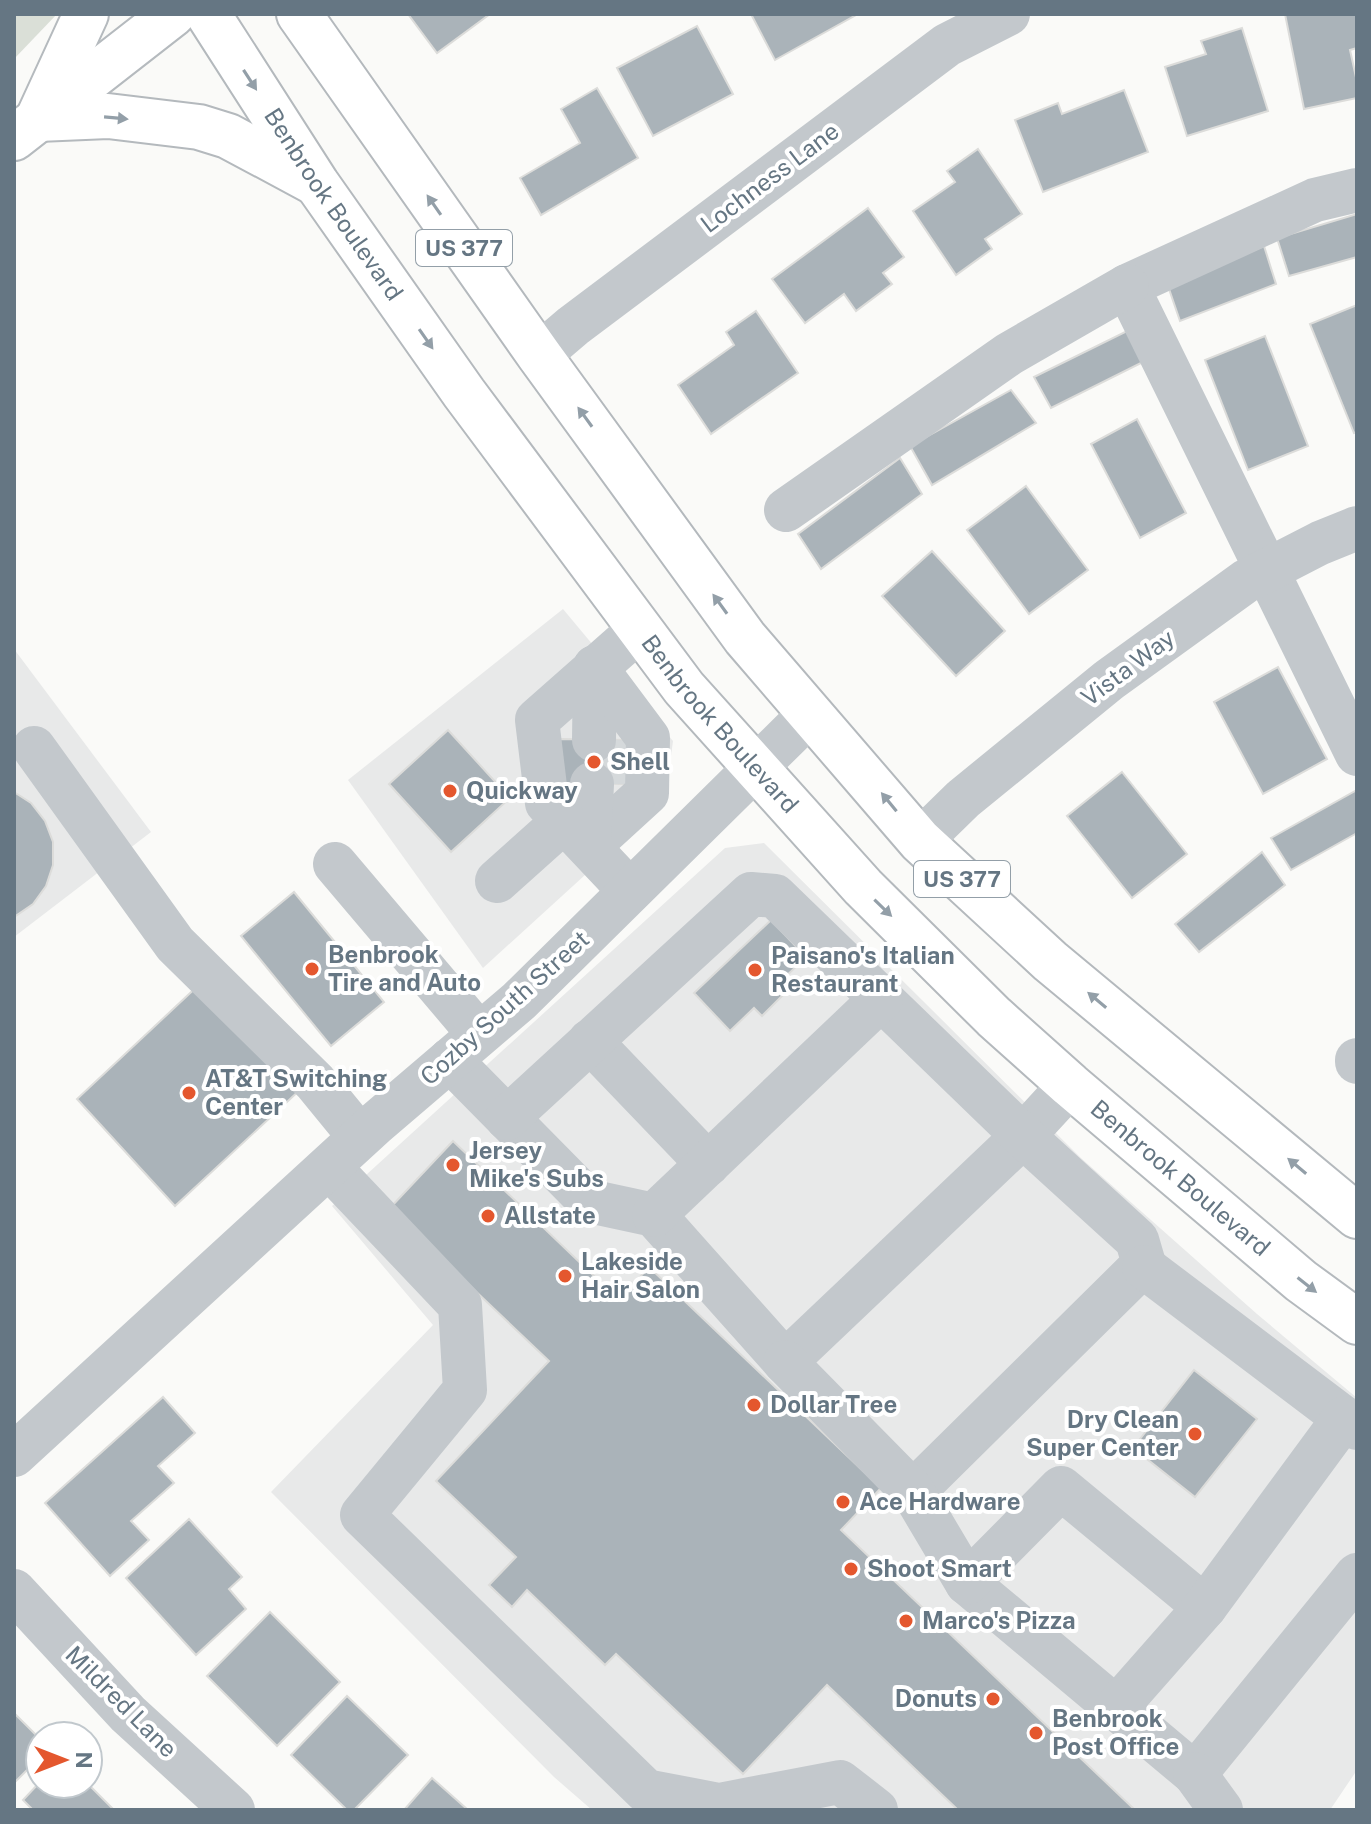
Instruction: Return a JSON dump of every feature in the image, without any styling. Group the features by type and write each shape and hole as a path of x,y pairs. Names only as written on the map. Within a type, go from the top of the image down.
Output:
{"main road":[{"path":"26,128 86,14"},
{"path":"26,128 173,14"},
{"name":"Benbrook Boulevard","path":"208,14 317,184 464,393 684,688 863,887 994,1017 1301,1281 1357,1322"},
{"name":"US 377","path":"299,14 539,355 745,638 875,785 920,841 1050,961 1357,1216"},
{"path":"26,128 108,116 199,127 228,136 317,184"}],"street":[{"name":"Lochness Lane","path":"539,355 573,326 947,45 1008,14"},
{"path":"786,510 1009,354 1127,286 1315,200 1357,190"},
{"path":"1127,286 1357,754"},
{"name":"Vista Way","path":"920,841 974,790 1109,680 1246,581 1320,543 1357,528"},
{"path":"630,891 547,803 537,720 639,630"},
{"path":"595,667 605,740"},
{"path":"497,881 647,793 648,738 595,667"},
{"name":"Cozby South Street","path":"14,1455 360,1137 519,1001 810,714"},
{"path":"34,748 175,944 315,1082 360,1137"},
{"path":"577,834 603,784"},
{"path":"335,864 464,1047 507,1118 589,1201 654,1215 785,1362 913,1492 967,1583 1195,1774 1221,1810"},
{"path":"507,1118 751,894 775,896 1023,1136 1137,1240 1144,1267 1350,1423 1205,1607 1116,1708"},
{"path":"654,1215 881,999"},
{"path":"590,1041 708,1164"},
{"path":"785,1362 1023,1136 1070,1085"},
{"path":"329,1167 460,1305 465,1390 362,1515 646,1791 719,1805 840,1782 876,1810"},
{"path":"913,1492 1144,1267"},
{"path":"967,1583 1061,1488 1205,1607"},
{"path":"1195,1774 1357,1575"},
{"name":"Mildred Lane","path":"14,1591 128,1714 233,1810"}],"shaded area":[{"path":"14,14 57,14 14,59"},
{"path":"563,609 673,741 665,802 483,968 348,780"},
{"path":"14,649 151,832 14,937"},
{"path":"764,843 1081,1158 1357,1398 1357,1770 1330,1810 592,1810 554,1777 271,1492 433,1325 332,1206 725,848"}],"building":[{"path":"408,14 490,14 437,53"},
{"path":"751,14 855,14 856,15 775,60"},
{"path":"1285,14 1357,14 1357,48 1350,50 1357,98 1304,109"},
{"path":"697,26 733,94 653,136 617,68"},
{"path":"1242,28 1268,111 1187,136 1165,67 1206,54 1201,41"},
{"path":"597,88 638,158 541,215 520,178 580,143 561,109"},
{"path":"1124,90 1148,152 1043,192 1015,120 1058,103 1062,114"},
{"path":"978,149 1022,214 985,239 992,249 956,275 913,211 955,182 947,171"},
{"path":"868,208 904,257 883,273 892,284 856,311 844,294 805,323 772,279"},
{"path":"1357,214 1357,257 1289,276 1277,238"},
{"path":"1264,246 1276,284 1180,321 1168,286"},
{"path":"1357,305 1357,432 1354,433 1310,324"},
{"path":"756,311 798,373 711,434 678,385 734,345 726,332"},
{"path":"1127,331 1143,362 1051,408 1034,377"},
{"path":"1265,336 1308,446 1248,470 1205,360"},
{"path":"1011,390 1036,423 932,485 910,446"},
{"path":"1137,419 1186,513 1140,538 1091,444"},
{"path":"900,458 922,494 821,569 798,534"},
{"path":"1026,486 1088,570 1029,614 967,530"},
{"path":"932,551 1005,631 956,676 882,596"},
{"path":"1278,667 1327,759 1263,794 1214,702"},
{"name":"Quickway","path":"448,730 510,798 451,852 389,784"},
{"name":"Shell","path":"560,739 627,740 627,784 560,783"},
{"path":"1122,772 1187,854 1132,898 1067,816"},
{"path":"1357,790 1357,833 1291,870 1271,838"},
{"path":"14,792 31,803 45,821 53,842 53,865 46,886 33,904 14,917"},
{"path":"1262,852 1285,885 1199,952 1175,924"},
{"name":"Benbrook Tire and Auto","path":"294,892 384,1002 331,1046 241,936"},
{"name":"Paisano's Italian Restaurant","path":"771,920 806,957 778,984 786,992 762,1016 754,1008 730,1031 694,993"},
{"name":"AT&T Switching Center","path":"203,981 302,1088 175,1206 77,1099"},
{"path":"453,1141 619,1300 649,1267 881,1488 841,1530 1135,1810 958,1810 827,1685 743,1774 616,1654 605,1665 527,1590 512,1607 489,1585 516,1557 436,1481 549,1361 389,1209"},
{"name":"Dry Clean Super Center","path":"1194,1370 1257,1419 1195,1497 1133,1448"},
{"path":"163,1397 195,1433 158,1466 174,1483 131,1521 149,1540 110,1576 45,1503"},
{"path":"189,1519 242,1577 229,1589 246,1609 196,1655 126,1578"},
{"path":"270,1612 340,1682 277,1746 207,1676"},
{"path":"347,1696 408,1755 354,1810 347,1810 291,1755"},
{"path":"14,1713 24,1723 24,1773 14,1783"},
{"path":"432,1778 468,1810 404,1810"},
{"path":"23,1800 104,1800 114,1810 33,1810"}],"tunnel":[{"path":"615,784 616,740"}],"place":[{"name":"Shell","path":"594,762"},
{"name":"Quickway","path":"450,791"},
{"name":"Benbrook Tire and Auto","path":"312,969"},
{"name":"Paisano's Italian Restaurant","path":"755,970"},
{"name":"AT&T Switching Center","path":"189,1093"},
{"name":"Jersey Mike's Subs","path":"453,1165"},
{"name":"Allstate","path":"488,1216"},
{"name":"Lakeside Hair Salon","path":"565,1276"},
{"name":"Dollar Tree","path":"754,1405"},
{"name":"Dry Clean Super Center","path":"1195,1434"},
{"name":"Ace Hardware","path":"843,1502"},
{"name":"Shoot Smart","path":"851,1569"},
{"name":"Marco's Pizza","path":"906,1621"},
{"name":"Donuts","path":"993,1699"},
{"name":"Benbrook Post Office","path":"1036,1733"}]}
